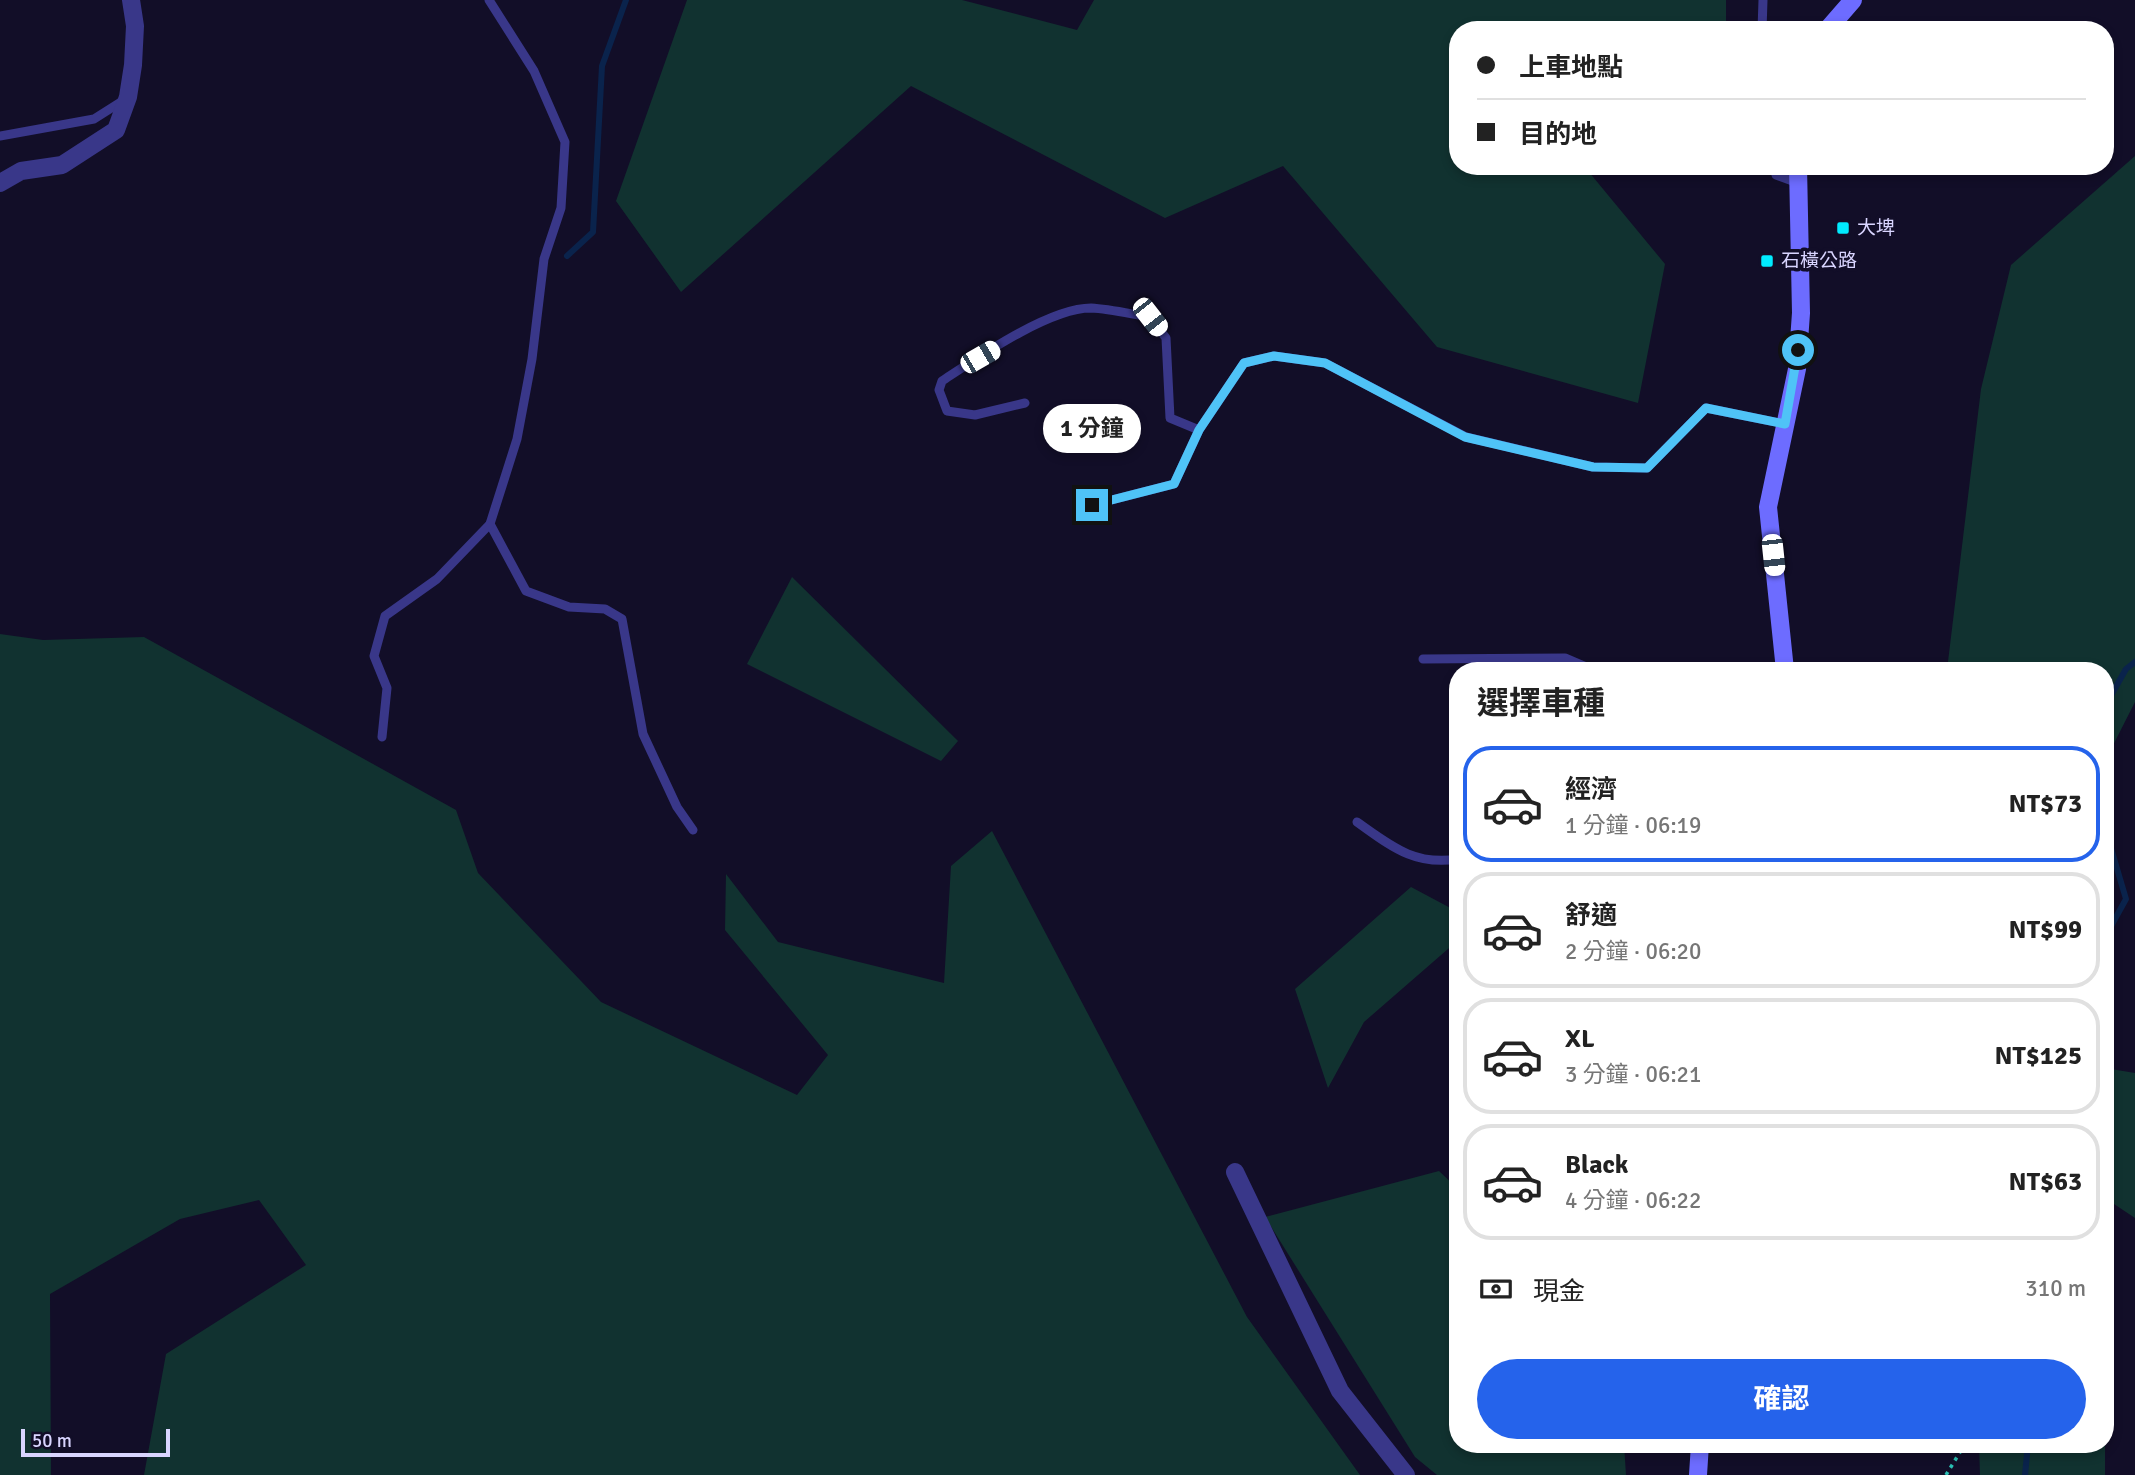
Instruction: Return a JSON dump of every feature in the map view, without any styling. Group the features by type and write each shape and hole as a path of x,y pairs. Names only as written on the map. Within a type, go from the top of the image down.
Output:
{"street":[{"path":"0,183 21,171 62,165 116,130 128,97 135,26 131,0"},
{"path":"1835,21 1853,0"},
{"path":"1784,662 1768,507 1797,369 1801,313 1798,175"},
{"path":"1236,1172 1340,1391 1406,1475"},
{"path":"1698,1475 1699,1453"}],"lane":[{"path":"382,737 387,688 374,656 384,616 437,579 489,524 517,439 532,359 544,258 561,208 565,142 534,71 488,0"},
{"path":"1762,21 1763,0"},
{"path":"0,136 94,119 128,97"},
{"path":"1776,175 1798,175"},
{"path":"1025,403 975,415 947,411 939,390 942,381 950,375 1042,321 1089,308 1150,317 1166,338 1170,418 1199,430"},
{"path":"1092,505 1174,484 1199,430 1244,363 1274,356 1325,363 1465,437 1593,467 1647,468 1706,408 1785,424"},
{"path":"489,524 526,591 569,607 605,609 622,619 643,734 677,807 693,830"},
{"path":"1423,659 1565,658 1574,662"},
{"path":"1357,822 1400,853 1436,862 1449,860"}],"path":[{"path":"1946,1475 1959,1453"}],"green space":[{"path":"687,0 962,0 1077,30 1094,0 1726,0 1726,21 1449,21 1449,175 1591,175 1665,264 1638,403 1437,347 1283,166 1165,218 911,86 681,292 616,201"},
{"path":"2135,156 2135,702 2114,743 2114,662 1948,662 1981,389 2011,265"},
{"path":"792,577 958,741 941,761 747,664"},
{"path":"0,634 43,640 144,637 456,810 478,873 601,1002 797,1095 828,1055 725,930 726,874 778,942 944,983 951,866 992,831 1247,1317 1360,1475 144,1475 166,1354 306,1265 259,1200 180,1219 50,1294 51,1475 0,1475"},
{"path":"1411,887 1449,907 1449,948 1364,1022 1328,1088 1295,989"},
{"path":"2114,1070 2135,1073 2135,1218 2114,1204"},
{"path":"1439,1171 1449,1180 1449,1453 1625,1453 1626,1475 1437,1475 1415,1457 1265,1217"},
{"path":"1979,1453 2105,1453 2105,1475 1980,1475"}],"waterway":[{"path":"567,256 593,232 602,66 626,0"},
{"path":"2114,690 2126,669 2135,662"},
{"path":"2114,858 2126,899 2114,921"},
{"path":"2025,1475 2027,1453"}],"place":[{"name":"大埤","path":"1843,228"},
{"name":"石橫公路","path":"1767,261"}],"route":[{"path":"1092,505 1134,492 1174,484 1199,430 1244,363 1274,356 1325,363 1465,437 1593,467 1647,468 1677,441 1706,408 1785,424 1797,369 1798,350"}]}
